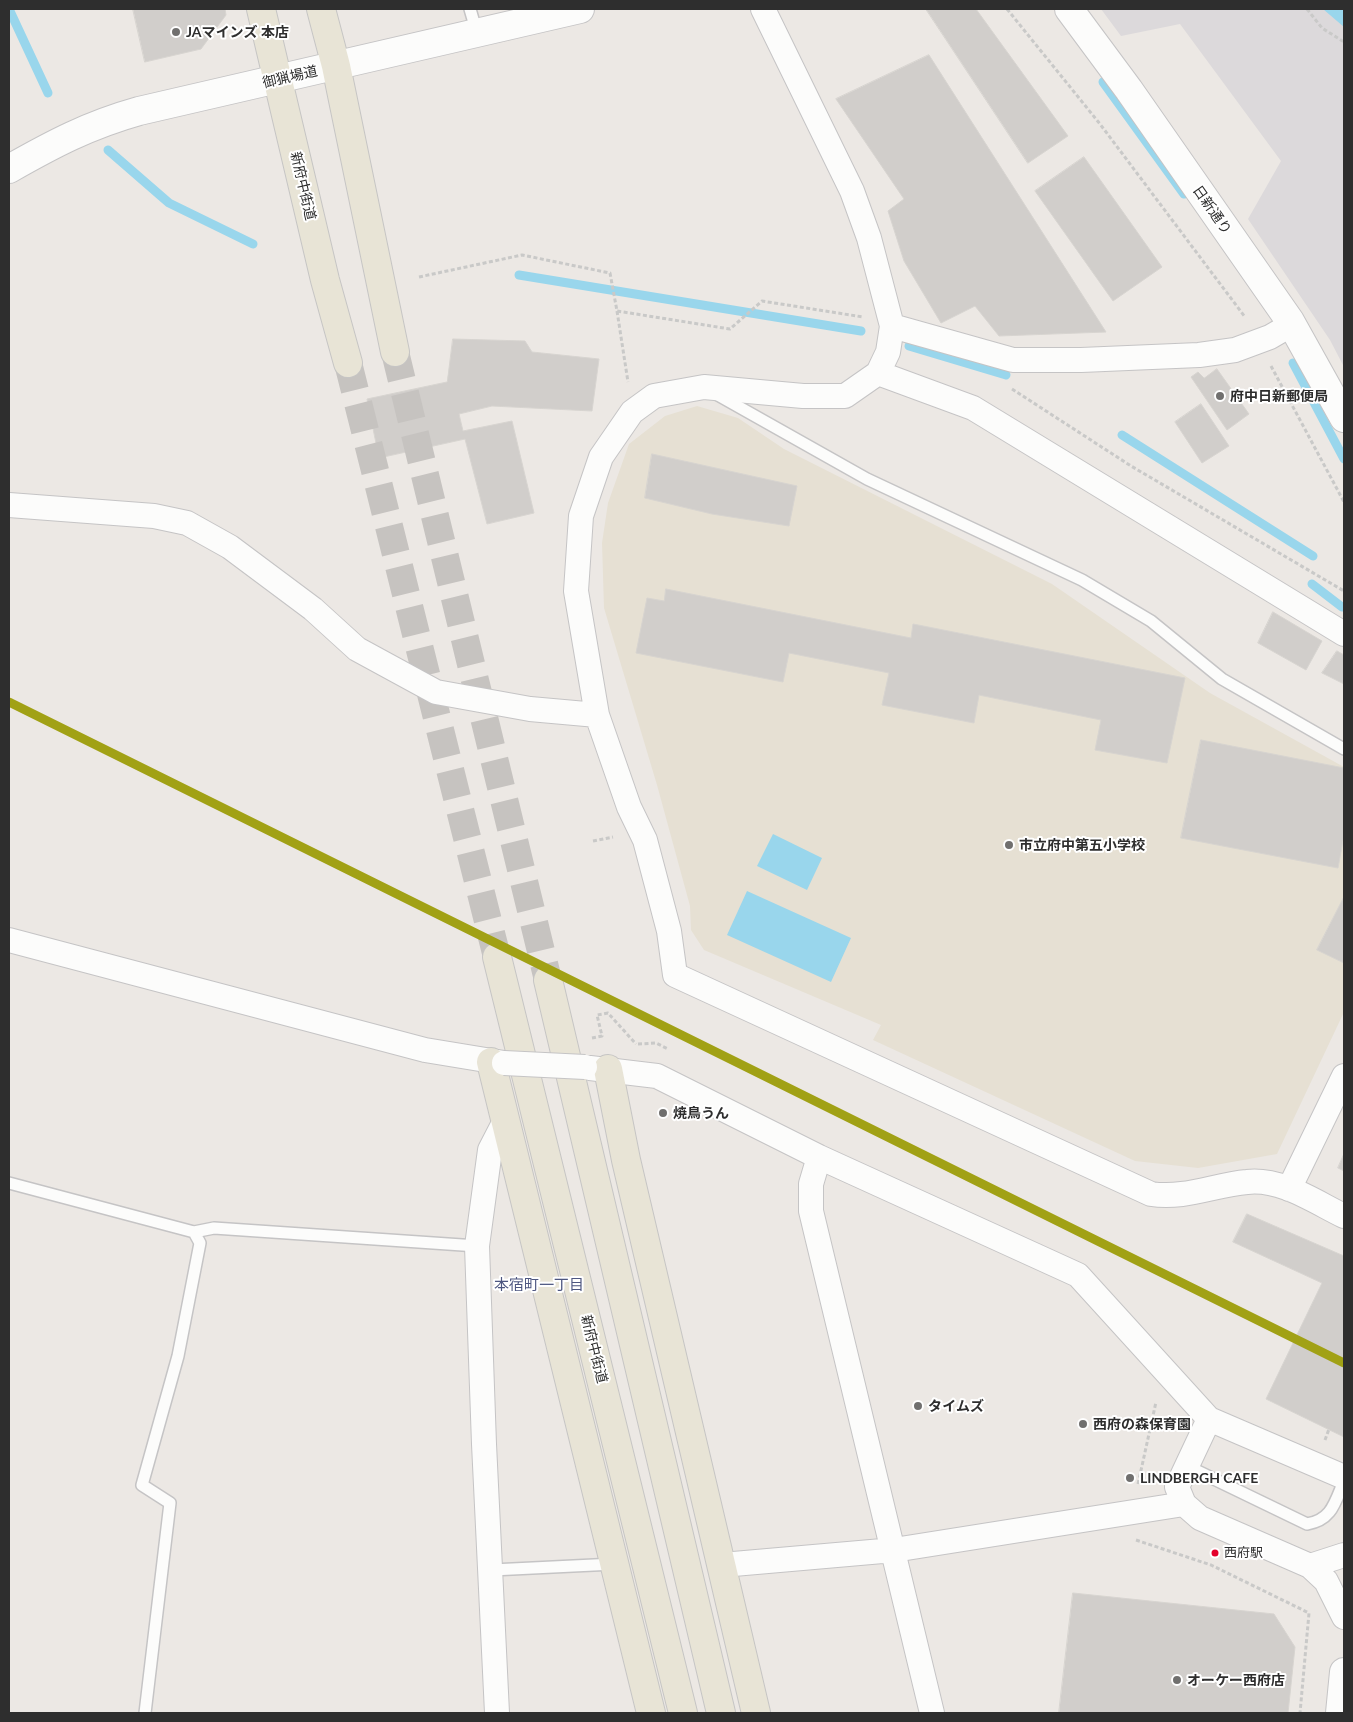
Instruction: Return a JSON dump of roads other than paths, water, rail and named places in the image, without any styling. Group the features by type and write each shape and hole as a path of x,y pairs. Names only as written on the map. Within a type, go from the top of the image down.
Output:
{"main road":[{"name":"新府中街道","path":"261,9 325,280 348,363"},
{"path":"321,9 336,66 395,352"},
{"name":"新府中街道","path":"497,957 683,1713"},
{"path":"548,980 721,1713"},
{"path":"497,1062 505,1121 651,1713"},
{"path":"596,1068 628,1170 756,1713"}],"street":[{"name":"御猟場道","path":"9,169 72,134 103,122 336,66 474,21 580,9"},
{"path":"763,9 852,190 869,238 892,326 888,352 878,373 845,396 803,396 704,387 654,396 632,412 601,457 581,516 576,591 597,715 629,807 645,840 669,931 675,975 1152,1194 1179,1195 1248,1182 1267,1182 1289,1189 1344,1216"},
{"name":"日新通り","path":"1069,9 1129,90 1275,333 1344,418"},
{"path":"892,326 1013,360 1081,360 1199,355 1235,350 1275,333"},
{"path":"878,373 973,408 1344,634"},
{"path":"9,505 154,516 187,522 230,547 313,609 357,649 436,692 530,709 597,715"},
{"path":"9,940 425,1050 497,1062 596,1068 656,1076 819,1157 1078,1275 1209,1419 1344,1479"},
{"path":"1289,1189 1344,1076"},
{"path":"497,1713 477,1246 490,1150 505,1121"},
{"path":"819,1157 811,1184 811,1210 932,1713"},
{"path":"1209,1419 1178,1487 1184,1504 1200,1518 1310,1566 1326,1580 1344,1617"},
{"path":"722,1565 894,1550 1184,1504"},
{"path":"1310,1566 1344,1555"},
{"path":"1340,1713 1344,1672"}],"lane":[{"path":"704,387 867,479 1082,580 1151,621 1222,679 1344,748"},
{"path":"9,1183 194,1232 214,1228 477,1246"},
{"path":"145,1713 170,1503 142,1486 178,1356 200,1243 194,1232"},
{"path":"1187,1466 1307,1524 1318,1522 1326,1517 1344,1479"},
{"path":"492,1570 614,1564"}],"water":[{"path":"1323,9 1344,9 1344,27"},
{"path":"773,834 822,858 807,890 757,866"},
{"path":"747,891 851,938 831,982 727,935"}],"waterway":[{"path":"9,9 48,93"},
{"path":"1103,82 1184,194"},
{"path":"108,150 169,203 253,244"},
{"path":"519,275 861,331"},
{"path":"909,346 1006,375"},
{"path":"1293,363 1344,459"},
{"path":"1127,438 1122,435 1313,556"},
{"path":"1312,584 1342,607"}],"tunnel":[{"path":"395,352 548,980"},
{"path":"348,363 497,957"}],"place":[{"name":"JAマインズ 本店","path":"176,32"},
{"name":"府中日新郵便局","path":"1220,396"},
{"name":"市立府中第五小学校","path":"1009,845"},
{"name":"焼鳥うん","path":"663,1113"},
{"name":"タイムズ","path":"918,1406"},
{"name":"西府の森保育園","path":"1083,1424"},
{"name":"LINDBERGH CAFE","path":"1130,1478"},
{"name":"西府駅","path":"1215,1553"},
{"name":"オーケー西府店","path":"1177,1680"}],"district":[{"name":"本宿町一丁目","path":"539,1285"}]}
